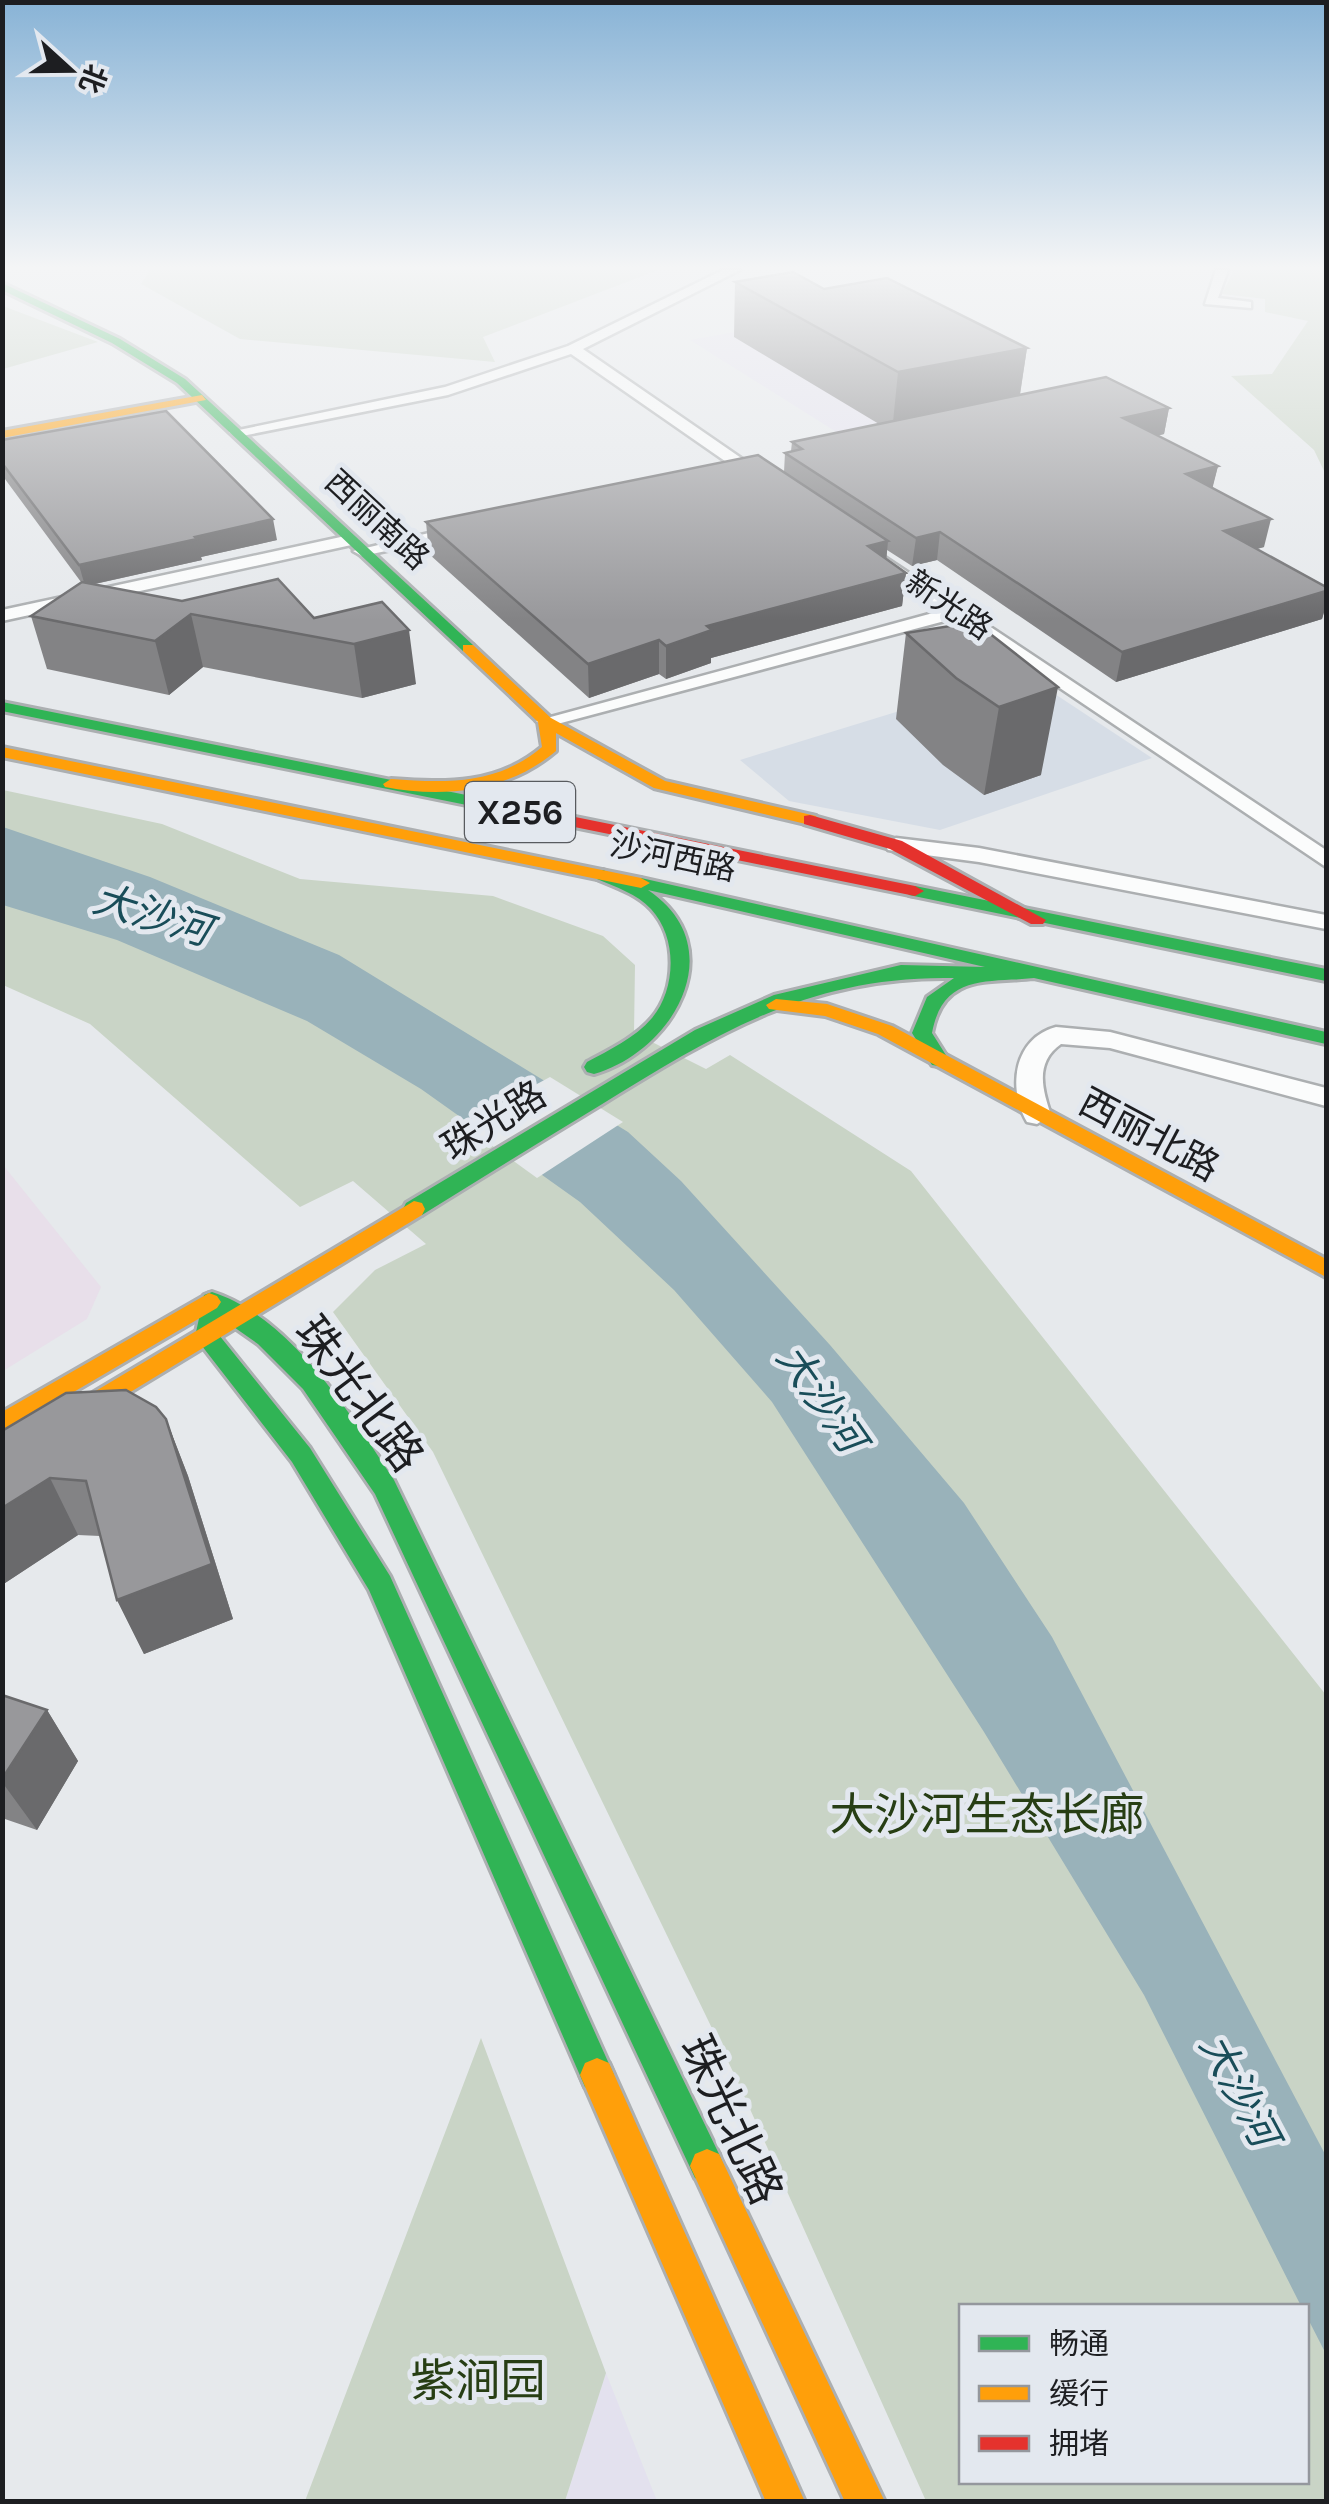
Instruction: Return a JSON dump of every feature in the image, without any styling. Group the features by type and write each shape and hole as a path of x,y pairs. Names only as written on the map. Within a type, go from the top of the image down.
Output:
{"street":[{"name":"西丽南路","path":"185,387 202,398 546,720 660,785 829,824 896,845 1037,920"},
{"path":"237,432 458,387"},
{"path":"627,387 779,492"},
{"path":"2,436 202,398"},
{"path":"2,616 356,546 478,527"},
{"name":"新光路","path":"861,546 1326,860"},
{"path":"378,783 470,786 511,779 530,770 550,748 546,720 959,612"},
{"name":"沙河西路","path":"2,706 1037,920 1326,975"},
{"name":"沙河西路","path":"2,752 603,875 1326,1038"},
{"path":"896,845 978,856 1326,922"},
{"name":"珠光路","path":"571,1082 636,1041 672,1003 679,980 675,929 660,908 637,890 603,875"},
{"name":"珠光路","path":"2,1460 663,1058 758,1005 800,989 911,970 1008,970 1064,978"},
{"path":"939,1060 922,1033 928,1005 954,983 1008,970"},
{"name":"西丽北路","path":"758,1005 798,1004 856,1018 1326,1269"},
{"path":"1037,1115 1028,1070 1033,1054 1056,1035 1110,1040 1326,1097"},
{"path":"2,1424 239,1284"},
{"path":"207,1337 212,1301"},
{"name":"珠光北路","path":"212,1301 245,1314 307,1375 393,1504 866,2502"},
{"name":"珠光北路","path":"207,1337 297,1444 338,1505 380,1584 786,2502"}],"shaded area":[{"path":"765,387 977,387 1029,406 854,443"},
{"path":"1023,673 1152,758 940,830 789,801 740,760"},
{"path":"3,1165 101,1287 87,1319 3,1371"},
{"path":"606,2373 657,2501 565,2501"}],"green space":[{"path":"1243,387 1326,387 1326,475 1314,450"},
{"name":"大沙河生态长廊","path":"3,790 162,824 300,879 493,896 603,936 635,965 634,1033 706,1069 730,1055 911,1171 1326,1695 1326,2501 926,2501 737,2080 433,1452 333,1312 375,1270 426,1244 353,1181 300,1207 90,1024 3,985"},
{"name":"紫涧园","path":"481,2038 606,2373 565,2501 305,2501"}],"water":[{"name":"大沙河","path":"3,827 150,877 339,955 628,1132 681,1181 830,1345 964,1503 1052,1637 1326,2156 1326,2354 1309,2321 1309,2304 1300,2304 1144,1995 984,1732 772,1402 674,1290 580,1202 421,1089 307,1021 117,940 3,905"}],"pier":[{"path":"550,1077 623,1122 537,1178 462,1124"}],"building":[{"path":"1058,387 1126,387 1169,408 1123,418 1218,466 1186,474 1271,519 1224,531 1326,587 1326,591 1122,652 940,532 916,538 785,453 802,449 792,442"},
{"path":"166,411 273,519 79,565 2,463 2,440"},
{"path":"758,455 888,541 868,546 906,573 707,626 712,630 666,646 659,640 588,664 426,522"},
{"path":"278,579 314,618 382,602 409,630 354,644 191,614 155,641 31,616 82,582 182,601"},
{"path":"975,622 1058,687 999,707 956,678 906,633"},
{"path":"126,1390 156,1407 166,1419 212,1564 117,1600 86,1481 50,1478 2,1508 2,1431 66,1393"},
{"path":"2,1695 47,1710 2,1779"}],"traffic: fast":[{"path":"187,387 468,648"},
{"path":"2,706 511,809"},
{"path":"594,1067 637,1042 659,1022 675,995 680,964 675,933 658,906 603,875"},
{"path":"641,883 1326,1038"},
{"path":"915,891 1326,975"},
{"path":"414,1209 702,1034 781,999 901,971 1030,973"},
{"path":"939,1060 922,1033 928,1010 950,987 982,975"},
{"path":"212,1301 267,1337 290,1359 331,1407 385,1488 707,2166"},
{"path":"212,1301 207,1337 301,1455 380,1584 597,2075"}],"traffic: slow":[{"path":"2,435 202,398"},
{"path":"468,648 546,721 660,785 810,820"},
{"path":"391,784 456,786 515,773 550,748 546,721"},
{"path":"2,752 641,883"},
{"path":"776,1005 827,1010 885,1030 1326,1269"},
{"path":"2,1460 414,1209"},
{"path":"2,1424 209,1302"},
{"path":"597,2075 786,2502"},
{"path":"707,2166 866,2502"}],"traffic: jam":[{"path":"511,809 915,891"},
{"path":"810,820 896,845 1037,920"}]}
